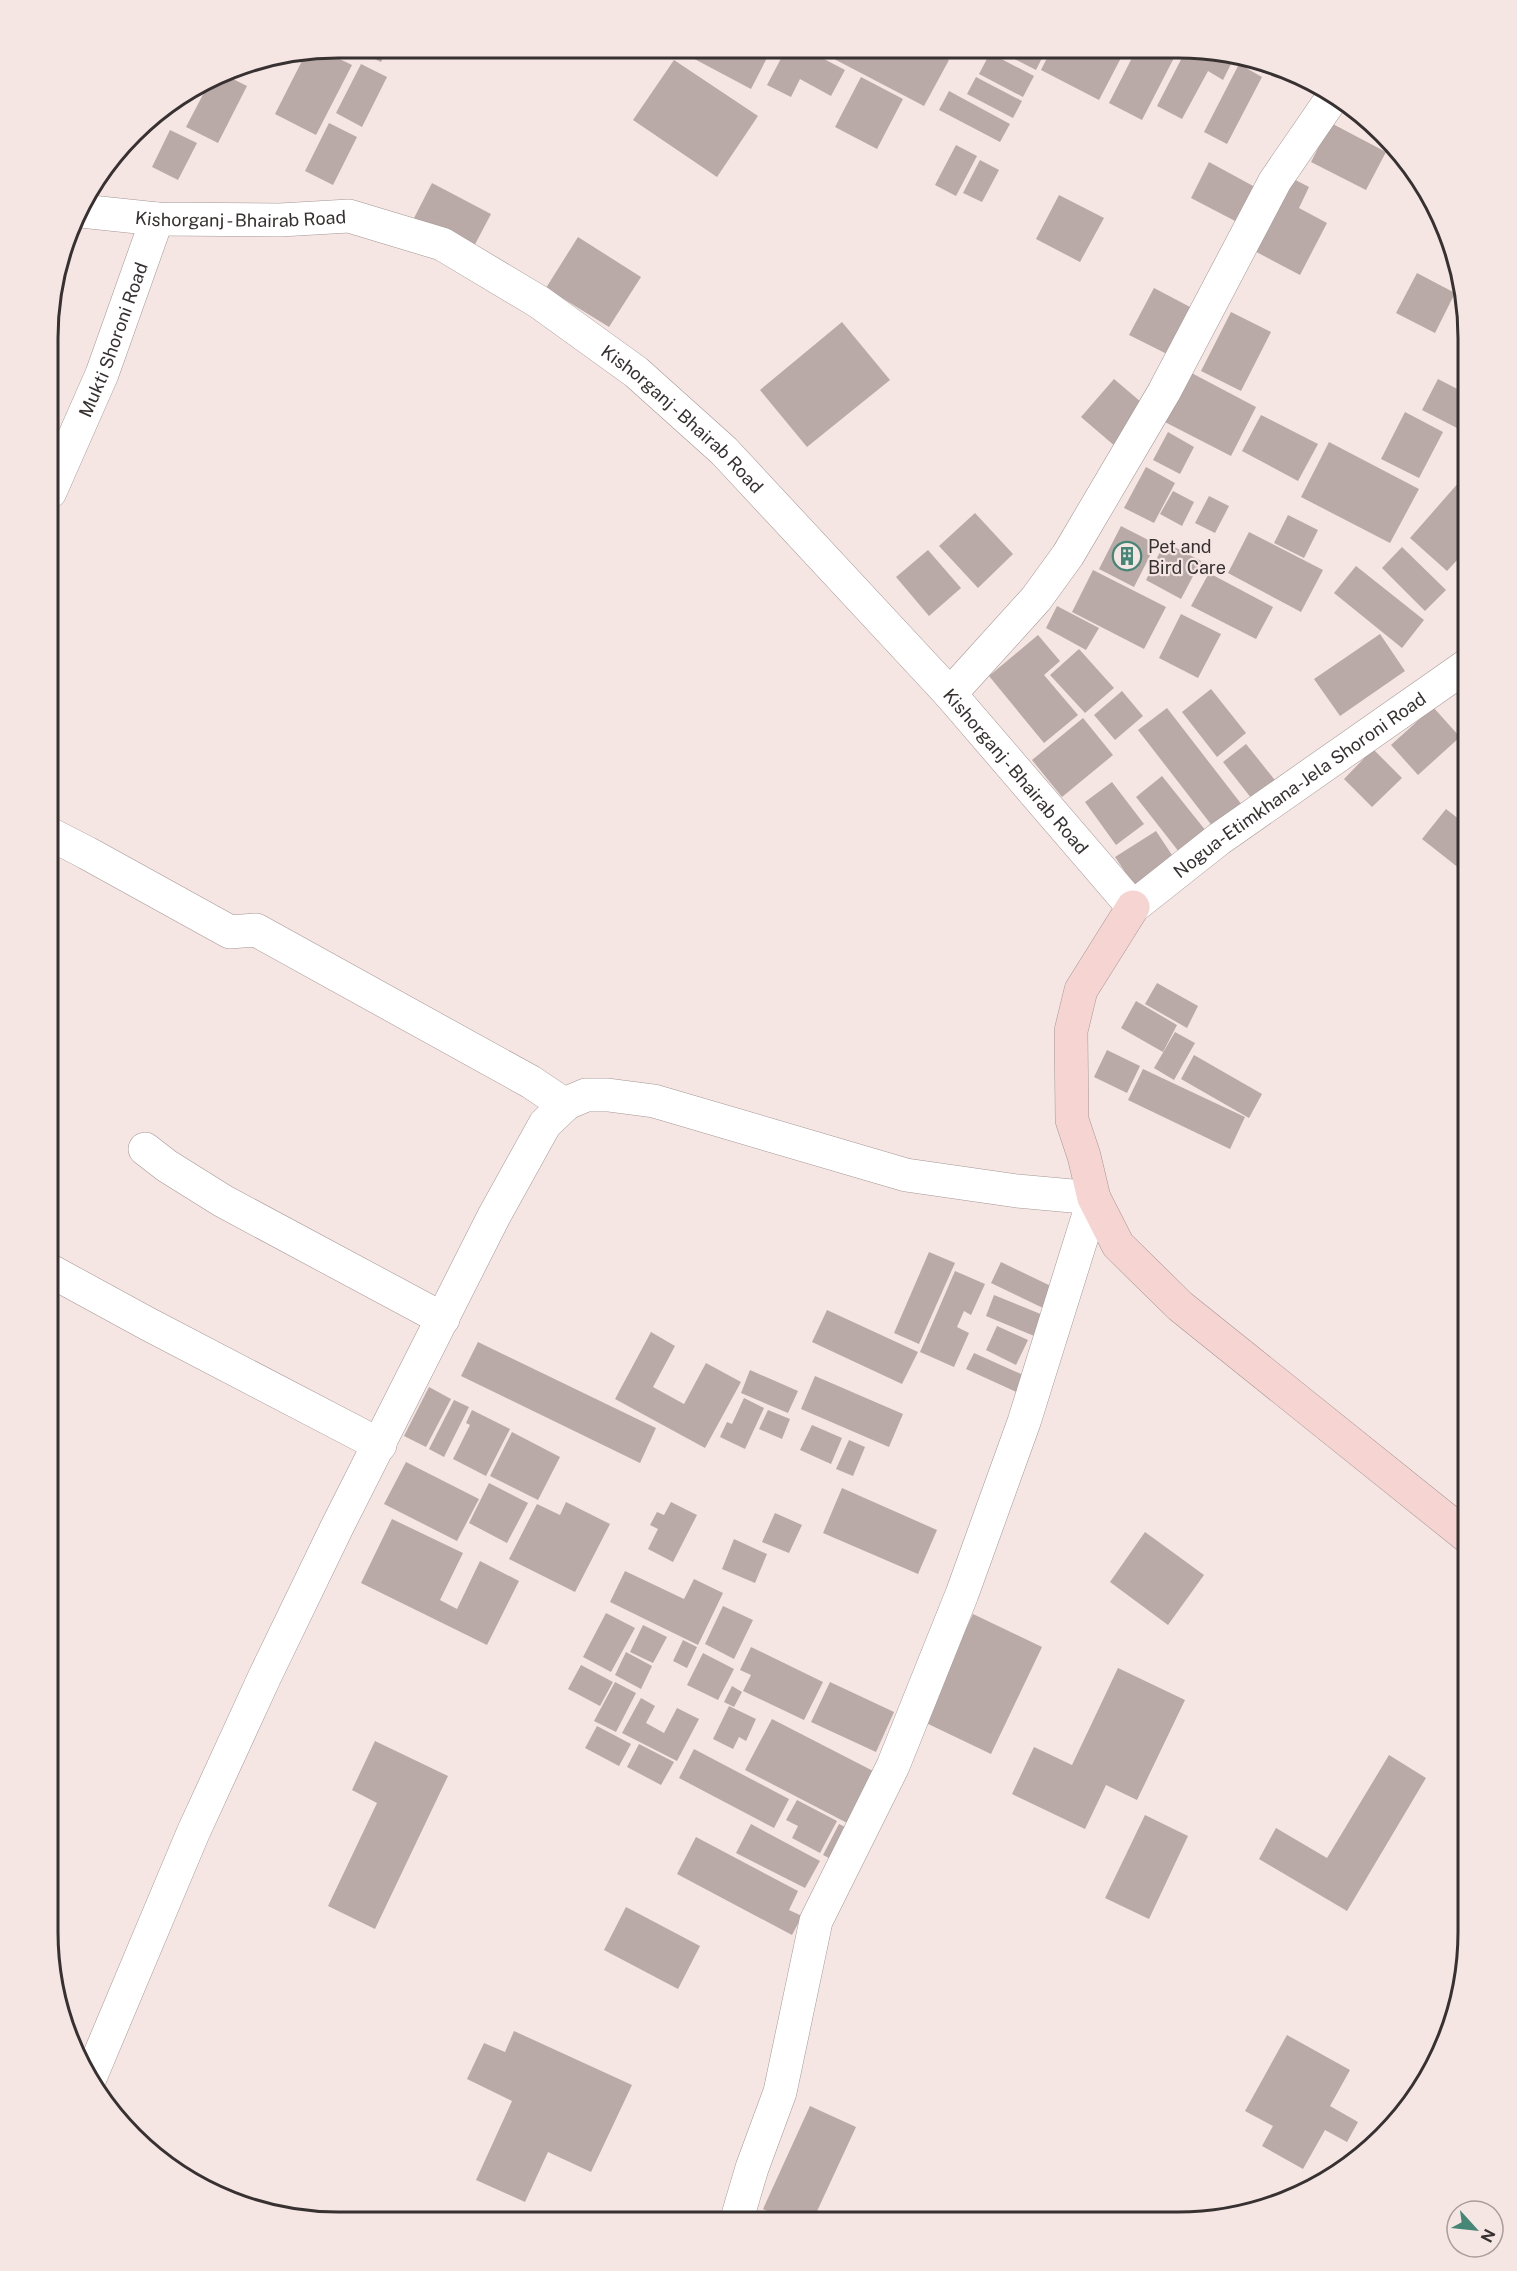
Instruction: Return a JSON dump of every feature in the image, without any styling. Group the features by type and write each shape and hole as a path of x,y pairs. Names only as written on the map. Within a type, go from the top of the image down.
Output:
{"main road":[{"path":"1133,907 1081,990 1071,1031 1072,1120 1094,1198 1119,1245 1180,1306 1459,1531"}],"street":[{"path":"950,694 1036,599 1068,555 1164,392 1275,181 1329,103"},
{"name":"Kishorganj - Bhairab Road","path":"89,212 157,219 280,220 349,216 442,244 539,302 645,380 724,451 950,694 1133,907"},
{"name":"Mukti Shoroni Road","path":"58,474 102,374 157,219"},
{"name":"Nogua-Etimkhana-Jela Shoroni Road","path":"1133,907 1219,839 1459,674"},
{"path":"58,838 230,932 256,930 531,1082 565,1105"},
{"path":"94,2068 193,1833 336,1529 494,1216 545,1124 565,1105 586,1095 608,1095 654,1101 906,1174 1017,1191 1094,1198 1024,1422 962,1594 893,1766 816,1922 780,2091 739,2212"},
{"path":"146,1149 167,1166 223,1201 443,1319"},
{"path":"58,1275 380,1445"}],"building":[{"path":"338,58 352,65 316,135 275,114 302,61"},
{"path":"693,58 767,58 751,89"},
{"path":"781,58 822,58 845,70 831,96 800,79 791,97 767,85"},
{"path":"832,58 945,58 949,60 924,106"},
{"path":"987,58 1000,58 1034,76 1023,97 979,74"},
{"path":"1013,58 1042,58 1036,70"},
{"path":"1047,58 1121,58 1099,100 1041,70"},
{"path":"1132,58 1174,58 1142,120 1109,103"},
{"path":"1182,58 1231,64 1223,80 1208,71 1182,119 1157,106"},
{"path":"674,60 758,116 717,177 633,120"},
{"path":"361,64 387,77 362,127 336,113"},
{"path":"1238,65 1262,77 1227,144 1204,132"},
{"path":"861,77 903,99 877,149 835,127"},
{"path":"976,77 1022,101 1013,118 967,94"},
{"path":"233,79 247,86 218,143 186,127 204,93"},
{"path":"949,91 1010,124 1000,142 939,110"},
{"path":"329,123 357,137 333,185 305,171"},
{"path":"1331,123 1386,152 1366,190 1311,162"},
{"path":"170,130 197,143 178,180 152,167"},
{"path":"956,145 977,156 956,196 935,185"},
{"path":"980,160 999,170 982,202 963,193"},
{"path":"1209,162 1255,187 1237,222 1191,198"},
{"path":"1282,173 1309,187 1299,208 1327,223 1300,275 1245,246"},
{"path":"432,183 491,214 472,250 413,220"},
{"path":"1059,195 1104,218 1080,262 1036,239"},
{"path":"578,237 641,277 609,327 546,288"},
{"path":"1417,273 1454,293 1435,333 1396,313"},
{"path":"1154,288 1192,308 1167,354 1129,335"},
{"path":"1231,312 1271,332 1241,391 1201,371"},
{"path":"842,322 890,380 807,447 760,390"},
{"path":"1184,369 1256,407 1231,456 1159,419"},
{"path":"1114,379 1148,408 1116,447 1081,417"},
{"path":"1438,379 1459,390 1457,428 1422,410"},
{"path":"1405,412 1443,432 1419,478 1381,459"},
{"path":"1261,415 1318,444 1298,481 1242,451"},
{"path":"1168,432 1194,447 1180,474 1153,460"},
{"path":"1329,442 1419,489 1390,543 1301,497"},
{"path":"1146,467 1175,483 1154,523 1124,508"},
{"path":"1459,482 1459,558 1447,571 1410,538"},
{"path":"1173,491 1194,502 1182,526 1160,514"},
{"path":"1209,496 1229,506 1215,533 1195,523"},
{"path":"975,513 1013,554 978,588 939,546"},
{"path":"1288,515 1318,530 1304,558 1274,543"},
{"name":"Pet and Bird Care","path":"1121,526 1156,544 1134,587 1099,569"},
{"path":"1249,532 1323,570 1301,612 1228,573"},
{"path":"1165,542 1201,561 1181,599 1146,580"},
{"path":"1402,547 1446,590 1425,611 1382,568"},
{"path":"928,550 961,588 929,616 896,577"},
{"path":"1356,566 1424,620 1402,648 1334,593"},
{"path":"1093,570 1166,607 1144,649 1072,612"},
{"path":"1209,573 1273,607 1256,639 1191,606"},
{"path":"1057,606 1099,628 1086,650 1046,628"},
{"path":"1181,614 1221,634 1198,678 1159,658"},
{"path":"1380,634 1405,671 1340,716 1314,679"},
{"path":"1038,635 1060,661 1044,675 1078,715 1044,743 989,676"},
{"path":"1079,649 1114,688 1085,713 1050,675"},
{"path":"1211,689 1246,733 1217,757 1182,712"},
{"path":"1122,691 1143,716 1115,740 1094,715"},
{"path":"1433,707 1459,736 1418,775 1391,745"},
{"path":"1167,708 1249,814 1220,836 1138,730"},
{"path":"1083,718 1113,755 1062,797 1032,760"},
{"path":"1246,744 1278,784 1255,803 1223,762"},
{"path":"1373,749 1402,778 1372,807 1344,779"},
{"path":"1162,776 1210,836 1183,857 1136,797"},
{"path":"1112,782 1144,824 1116,845 1085,802"},
{"path":"1446,809 1459,819 1459,868 1422,839"},
{"path":"1156,831 1178,864 1138,891 1115,857"},
{"path":"1157,983 1198,1006 1187,1028 1145,1004"},
{"path":"1136,1001 1177,1025 1163,1052 1121,1028"},
{"path":"1175,1032 1195,1043 1174,1080 1154,1068"},
{"path":"1107,1050 1140,1066 1127,1093 1094,1077"},
{"path":"1194,1055 1262,1094 1249,1118 1181,1079"},
{"path":"1143,1069 1245,1117 1230,1149 1128,1100"},
{"path":"929,1252 955,1263 919,1344 894,1333"},
{"path":"1001,1262 1055,1288 1045,1309 991,1283"},
{"path":"955,1271 985,1284 971,1315 964,1311 957,1327 969,1333 954,1367 920,1352"},
{"path":"994,1295 1048,1317 1039,1338 986,1316"},
{"path":"827,1310 918,1352 902,1384 812,1342"},
{"path":"997,1326 1028,1340 1016,1365 986,1350"},
{"path":"651,1332 675,1346 653,1387 684,1404 706,1363 741,1382 705,1448 615,1399"},
{"path":"478,1342 656,1428 640,1463 461,1376"},
{"path":"974,1353 1030,1378 1023,1395 966,1369"},
{"path":"750,1370 798,1391 788,1413 741,1393"},
{"path":"815,1376 903,1414 889,1447 801,1409"},
{"path":"429,1387 451,1399 426,1447 404,1436"},
{"path":"744,1398 764,1408 745,1449 720,1437 727,1422 732,1424"},
{"path":"454,1400 469,1407 444,1457 429,1449"},
{"path":"472,1410 510,1429 486,1476 453,1459 470,1425 466,1423"},
{"path":"768,1410 790,1419 782,1439 759,1429"},
{"path":"812,1425 842,1438 831,1464 800,1450"},
{"path":"512,1432 560,1457 538,1500 490,1476"},
{"path":"849,1440 865,1447 853,1476 836,1469"},
{"path":"406,1462 479,1499 457,1541 384,1504"},
{"path":"489,1483 528,1503 507,1543 469,1523"},
{"path":"842,1488 937,1530 918,1574 823,1533"},
{"path":"566,1502 610,1524 575,1592 509,1559 537,1504 560,1515"},
{"path":"671,1502 697,1515 673,1562 648,1549 658,1529 650,1525 657,1512 664,1515"},
{"path":"775,1513 802,1525 789,1553 762,1542"},
{"path":"392,1519 463,1553 440,1600 457,1609 480,1561 519,1581 487,1645 361,1583"},
{"path":"1145,1532 1204,1575 1168,1625 1110,1582"},
{"path":"734,1539 767,1554 755,1583 722,1569"},
{"path":"625,1571 684,1599 694,1579 723,1593 698,1645 610,1602"},
{"path":"723,1606 753,1620 734,1659 705,1644"},
{"path":"606,1613 635,1628 611,1672 583,1657"},
{"path":"973,1614 1042,1647 991,1754 922,1721"},
{"path":"643,1625 667,1637 653,1663 630,1652"},
{"path":"683,1640 697,1647 687,1668 673,1661"},
{"path":"751,1647 823,1682 804,1720 743,1691 751,1675 740,1670"},
{"path":"626,1652 652,1666 641,1689 615,1675"},
{"path":"703,1653 734,1669 718,1700 687,1685"},
{"path":"581,1665 613,1682 600,1706 568,1689"},
{"path":"1118,1668 1185,1700 1137,1800 1106,1785 1085,1829 1012,1794 1034,1747 1072,1765"},
{"path":"615,1682 636,1693 616,1732 594,1721"},
{"path":"830,1682 894,1712 876,1752 811,1722"},
{"path":"732,1686 742,1692 734,1707 724,1702"},
{"path":"641,1698 655,1706 646,1723 664,1733 677,1708 699,1719 677,1761 622,1733"},
{"path":"729,1706 756,1719 746,1741 739,1737 733,1749 713,1739"},
{"path":"772,1719 879,1774 851,1825 745,1770"},
{"path":"597,1726 631,1744 619,1766 585,1748"},
{"path":"375,1741 448,1776 375,1929 328,1906 377,1803 352,1790"},
{"path":"639,1744 674,1762 661,1785 627,1767"},
{"path":"694,1749 789,1799 774,1828 679,1778"},
{"path":"1389,1755 1426,1778 1347,1911 1259,1859 1276,1828 1327,1858"},
{"path":"797,1800 837,1821 820,1853 792,1838 798,1826 786,1820"},
{"path":"1145,1815 1188,1836 1149,1919 1105,1898"},
{"path":"751,1824 820,1861 805,1888 736,1853"},
{"path":"839,1824 851,1830 835,1861 823,1855"},
{"path":"696,1837 798,1891 789,1910 802,1916 792,1935 677,1874"},
{"path":"626,1907 700,1946 678,1989 604,1950"},
{"path":"514,2031 632,2085 591,2172 548,2152 525,2202 476,2180 512,2101 467,2079 484,2043 505,2052"},
{"path":"1287,2035 1350,2070 1330,2106 1358,2122 1347,2142 1325,2130 1303,2169 1262,2146 1273,2126 1245,2111"},
{"path":"810,2106 856,2127 817,2212 769,2212 763,2209"}],"place":[{"name":"Pet and Bird Care","path":"1127,556"}]}
